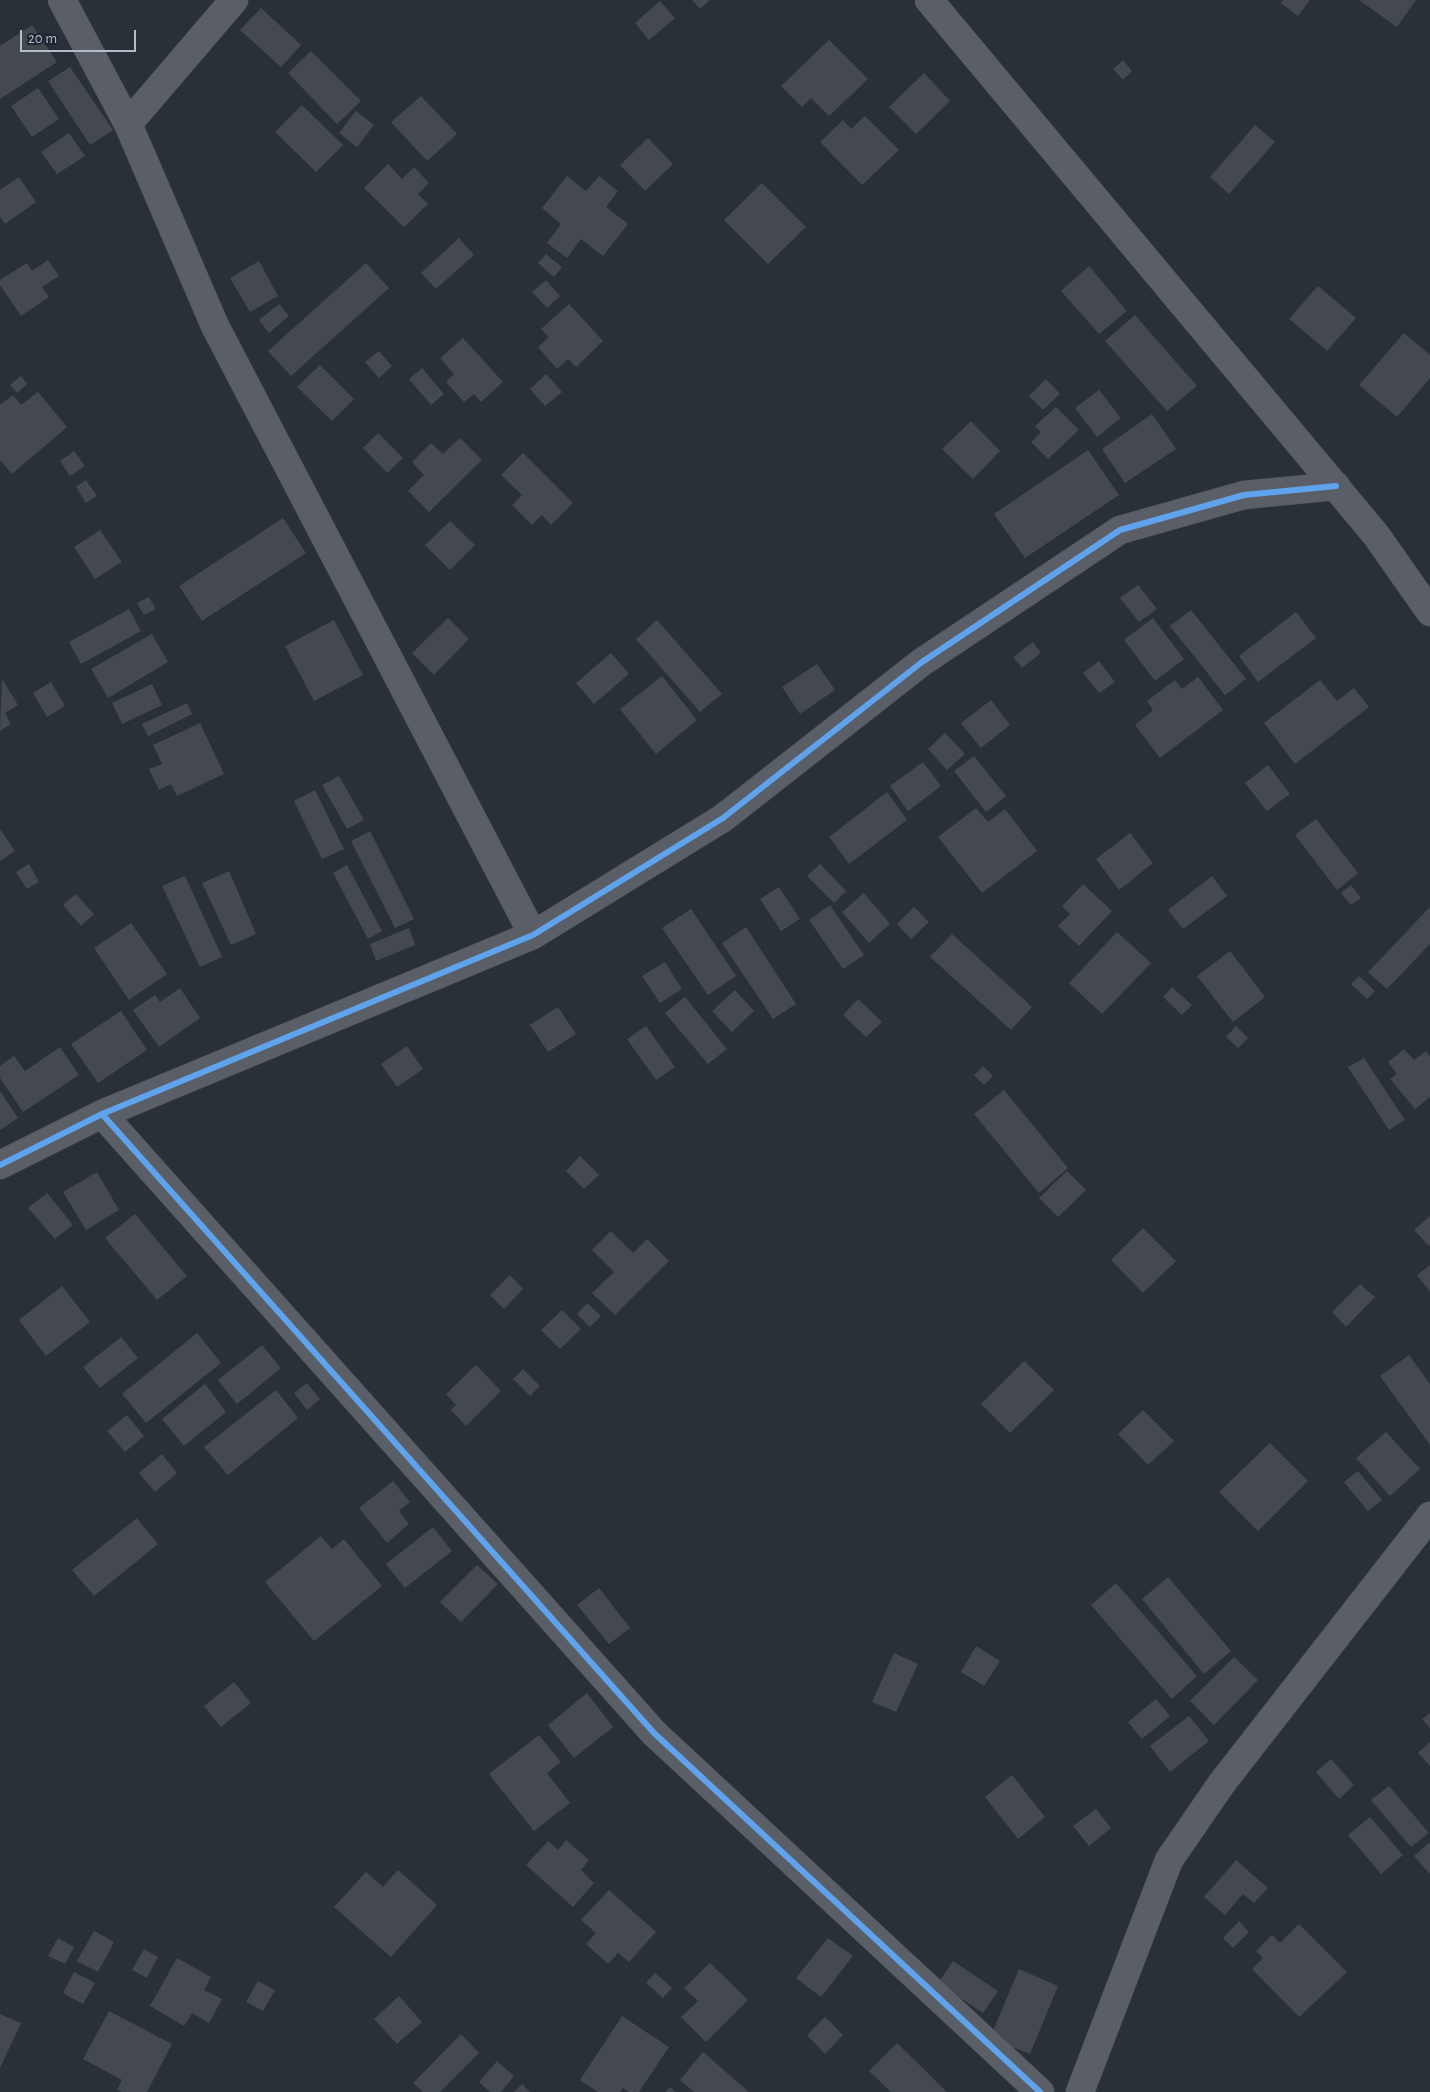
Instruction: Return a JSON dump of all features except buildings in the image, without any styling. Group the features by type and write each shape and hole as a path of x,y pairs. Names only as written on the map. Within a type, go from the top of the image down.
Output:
{"street":[{"path":"62,0 128,124 214,326 533,935"},
{"path":"128,124 234,0"},
{"path":"929,0 1336,486 1376,536 1430,612"},
{"path":"0,1165 102,1114 533,935 723,818 922,662 1120,530 1244,495 1336,486"},
{"path":"102,1114 654,1733 1040,2092"},
{"path":"1080,2092 1170,1860 1222,1784 1430,1516"}],"cycle path":[{"path":"0,1165 102,1114 533,935 723,818 922,662 1120,530 1244,495 1336,486"},
{"path":"102,1114 654,1733 1040,2092"}]}
